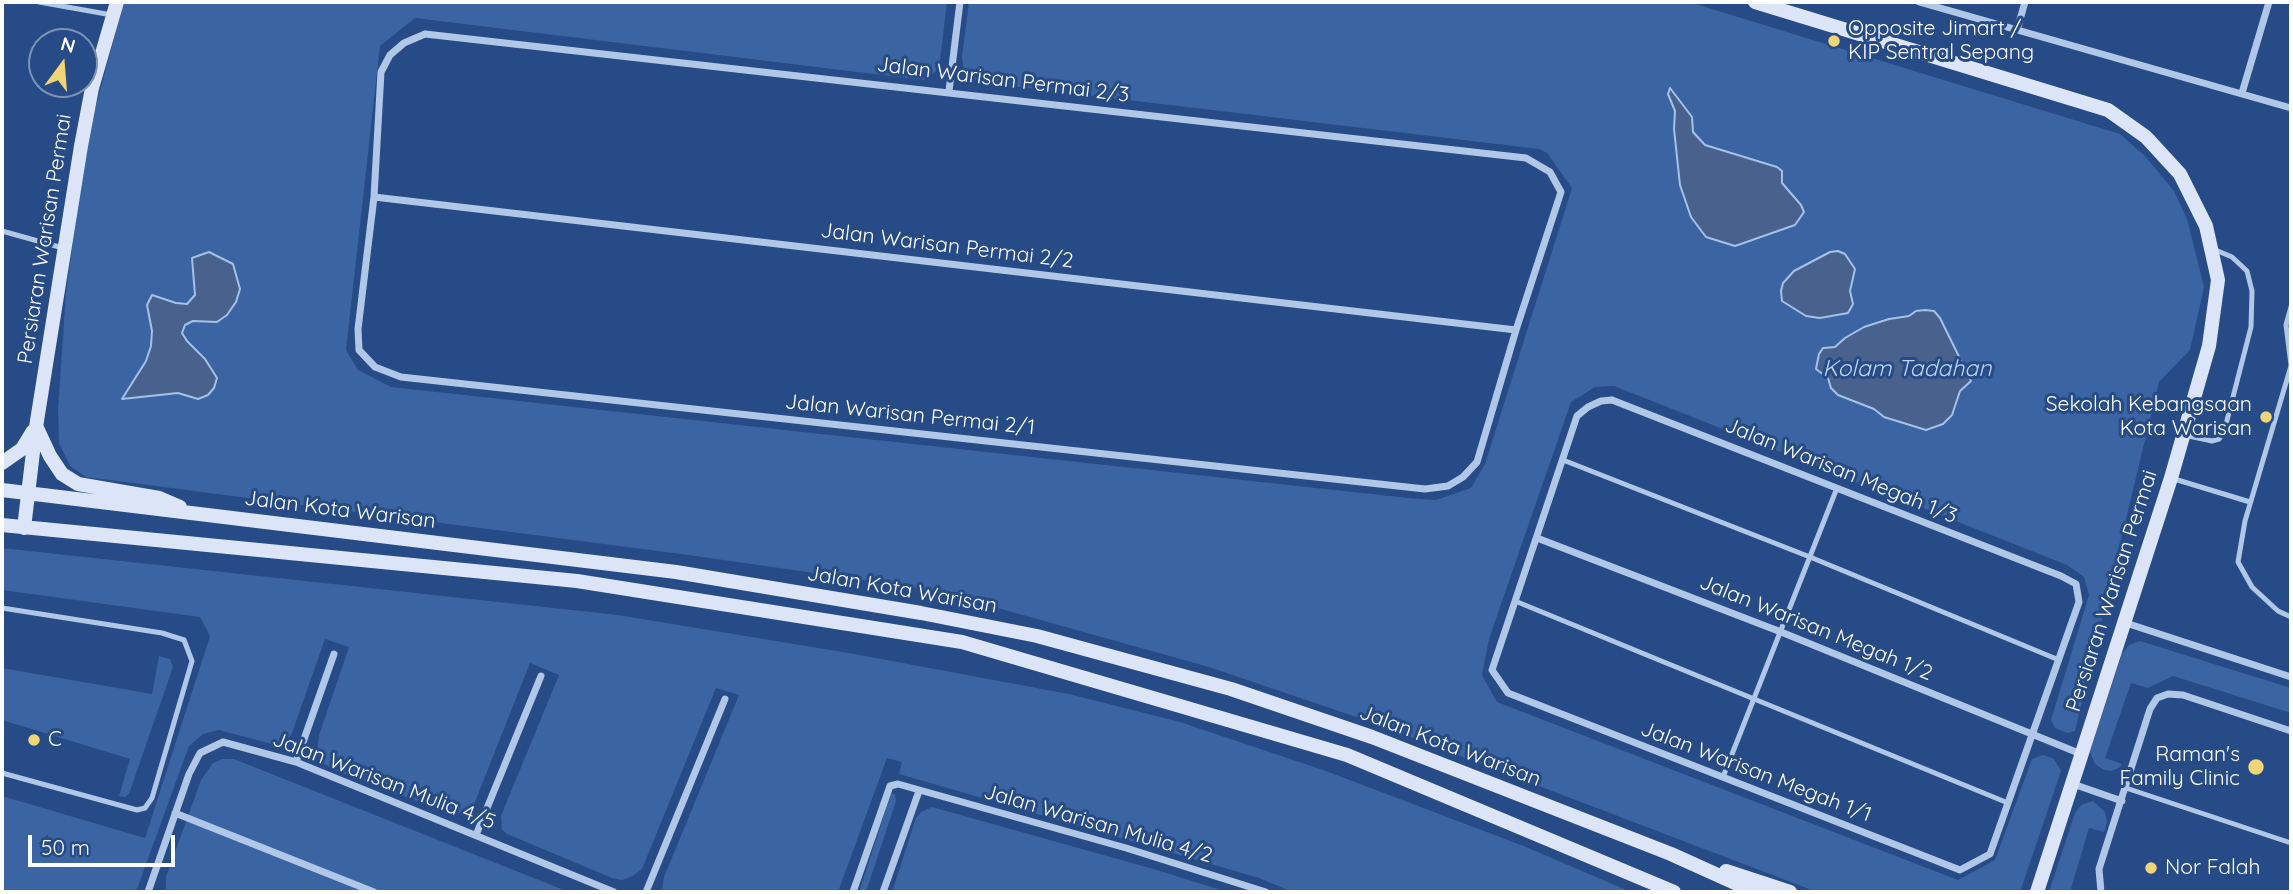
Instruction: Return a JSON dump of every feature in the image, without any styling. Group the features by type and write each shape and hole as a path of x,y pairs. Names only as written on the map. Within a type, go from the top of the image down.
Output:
{"street":[{"path":"949,91 960,2"},
{"name":"Persiaran Warisan Permai","path":"1755,2 2108,110 2146,137 2180,174 2206,226 2218,280 2210,346 2126,622 2037,892"},
{"path":"1919,2 2291,108"},
{"path":"2017,30 2025,2"},
{"path":"2242,93 2269,2"},
{"name":"Persiaran Warisan Permai","path":"24,528 36,427 92,88 115,8"},
{"name":"Jalan Warisan Permai 2/3","path":"374,197 381,72 390,55 404,43 425,34 1526,158 1550,172 1561,192 1516,330"},
{"name":"Jalan Warisan Permai 2/1","path":"374,197 358,329 359,350 375,368 401,377 1425,489 1448,486 1463,477 1477,462 1516,330"},
{"name":"Jalan Warisan Permai 2/2","path":"374,197 1516,330"},
{"name":"Jalan Warisan Megah 1/3","path":"1563,460 1577,416 1601,401 1612,400 2062,576 2076,584 2079,602 2059,660"},
{"path":"2,463 22,449 36,427"},
{"path":"36,427 62,474 78,484 159,498 196,514"},
{"path":"1515,601 1563,460"},
{"name":"Jalan Kota Warisan","path":"2,490 676,572 921,613 1037,636 1231,689 1372,737 1671,854 1755,892"},
{"name":"Jalan Kota Warisan","path":"2,525 577,581 962,642 1347,755 1674,892"},
{"name":"Jalan Warisan Megah 1/2","path":"1537,538 1781,632 2081,754"},
{"name":"Jalan Warisan Megah 1/1","path":"1515,601 1492,670 1508,693 1960,870 1990,854 2008,803"},
{"path":"2126,622 2291,677"},
{"path":"296,762 334,654"},
{"path":"2008,803 2059,660"},
{"path":"476,835 541,676"},
{"path":"2101,892 2099,869 2150,709 2157,698 2168,694 2183,695 2291,732"},
{"path":"646,892 725,699"},
{"name":"Jalan Warisan Mulia 4/5","path":"148,892 189,774 201,753 223,742 296,762 614,892"},
{"name":"Jalan Warisan Mulia 4/2","path":"853,892 890,786 898,784 1126,848 1266,892"},
{"path":"2072,784 2122,801"},
{"path":"884,892 919,791"},
{"path":"175,813 374,892"},
{"path":"1671,854 1790,892"},
{"path":"1634,874 1667,892"}],"lane":[{"path":"39,2 115,8"},
{"path":"2,231 64,248"},
{"path":"2184,435 2212,441 2219,439 2224,432 2251,327 2252,291 2247,271 2232,257 2213,249"},
{"path":"2291,307 2286,325 2291,366 2250,502 2238,562 2252,587 2278,611 2291,617"},
{"path":"1563,460 1810,557 2059,660"},
{"path":"2171,478 2250,502"},
{"path":"1723,778 1837,488"},
{"path":"1515,601 2008,803"},
{"path":"2,608 162,633 184,640 192,661 152,798 145,808 137,810 2,773"},
{"path":"2126,788 2291,843"}],"shaded area":[{"path":"124,2 947,2 940,61 935,72 923,80 415,18 380,46 346,350 358,370 391,387 1408,498 1436,500 1471,488 1485,464 1572,188 1547,153 1539,149 977,82 964,73 962,57 969,2 1689,2 2120,134 2145,156 2174,191 2187,219 2204,287 2190,350 2159,382 2075,731 2067,733 2055,728 2051,720 2089,595 2084,577 2067,565 1614,386 1595,387 1571,402 1489,639 1482,675 1497,702 1958,880 1995,860 2032,759 2043,755 2054,759 2061,771 2020,892 1817,892 1371,722 1209,667 933,590 681,554 86,477 70,466 59,443 58,410 66,293 87,139"},
{"path":"2,548 618,615 849,653 1069,694 1180,722 1326,771 1526,847 1631,892 1293,892 1259,878 899,774 902,762 887,758 838,892 664,892 664,877 739,695 716,688 642,869 622,880 502,830 501,816 559,675 530,663 475,802 470,809 462,813 450,813 337,771 324,764 317,756 319,735 349,647 325,639 287,741 279,746 219,730 203,734 189,746 136,892 2,892 2,796 145,838 210,636 200,617 2,590"},
{"path":"2140,641 2291,688 2291,713 2173,676 2148,688 2131,683 2105,758 2122,764 2111,771 2104,770 2095,764 2090,752 2122,654 2129,645"},
{"path":"159,656 170,659 173,667 129,794 125,797 119,796 130,759 2,720 2,668 152,694"},
{"path":"222,759 234,759 569,892 166,892 166,877 201,780 213,763"},
{"path":"891,794 895,794 896,801 866,892 859,892"},
{"path":"2093,801 2105,812 2107,822 2104,832 2089,828 2070,892 2049,892 2075,813 2081,805"},
{"path":"932,807 1227,892 892,892 916,818 921,812"}],"water":[{"path":"1670,88 1692,117 1693,132 1705,145 1777,167 1782,171 1782,183 1804,212 1795,225 1735,246 1706,237 1691,217 1680,185 1674,129 1675,111 1668,94"},
{"path":"209,252 233,264 240,289 236,302 227,315 217,322 193,321 185,325 182,333 205,359 217,378 214,388 208,395 198,399 178,393 122,399 146,361 151,346 152,331 147,305 152,295 187,304 195,295 192,258"},
{"name":"Kolam Tadahan","path":"1830,252 1845,254 1855,269 1850,291 1853,304 1848,313 1820,318 1806,316 1782,301 1783,283 1794,271"},
{"name":"Kolam Tadahan","path":"1925,310 1934,311 1940,318 1971,381 1960,391 1952,415 1943,424 1926,430 1884,417 1874,409 1838,395 1831,388 1828,378 1816,369 1823,348 1835,347 1864,327"}],"place":[{"name":"Opposite Jimart / KIP Sentral Sepang","path":"1834,41"},
{"name":"Sekolah Kebangsaan Kota Warisan","path":"2266,417"},
{"name":"C","path":"34,740"},
{"name":"Raman's Family Clinic","path":"2256,767"},
{"name":"Nor Falah","path":"2151,868"}]}
